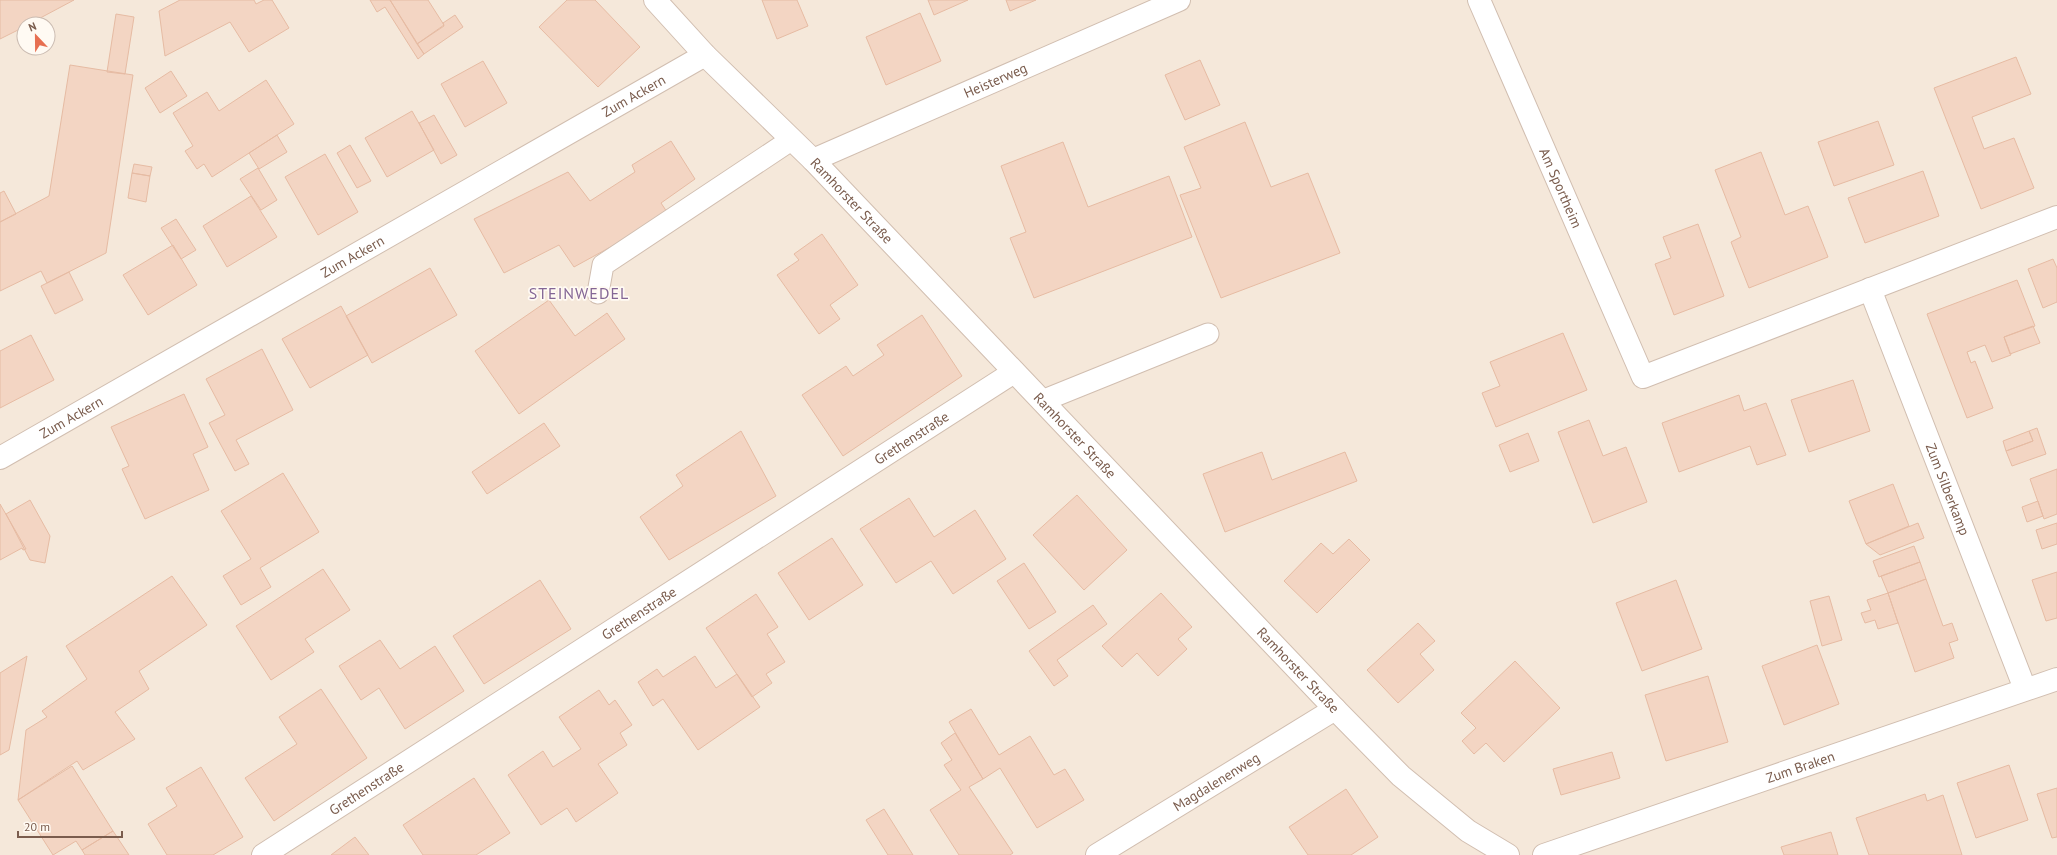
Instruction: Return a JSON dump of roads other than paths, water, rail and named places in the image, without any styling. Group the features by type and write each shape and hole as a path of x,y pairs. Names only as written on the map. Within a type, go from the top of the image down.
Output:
{"street":[{"name":"Ramhorster Straße","path":"655,0 705,55 813,160 1335,709 1401,776 1468,831 1508,855"},
{"name":"Heisterweg","path":"813,160 1179,0"},
{"name":"Am Sportheim","path":"1479,0 1643,377 1870,289"},
{"name":"Zum Ackern","path":"0,458 705,55"},
{"path":"1870,289 2057,217"},
{"name":"Zum Silberkamp","path":"1870,289 2026,690"},
{"name":"Grethenstraße","path":"263,855 1014,372"},
{"name":"Zum Braken","path":"1544,855 2057,679"},
{"name":"Magdalenenweg","path":"1097,855 1335,709"}],"lane":[{"path":"598,293 603,265 791,140"},
{"path":"1042,401 1208,334"}],"district":[{"name":"STEINWEDEL","path":"579,293"}]}
